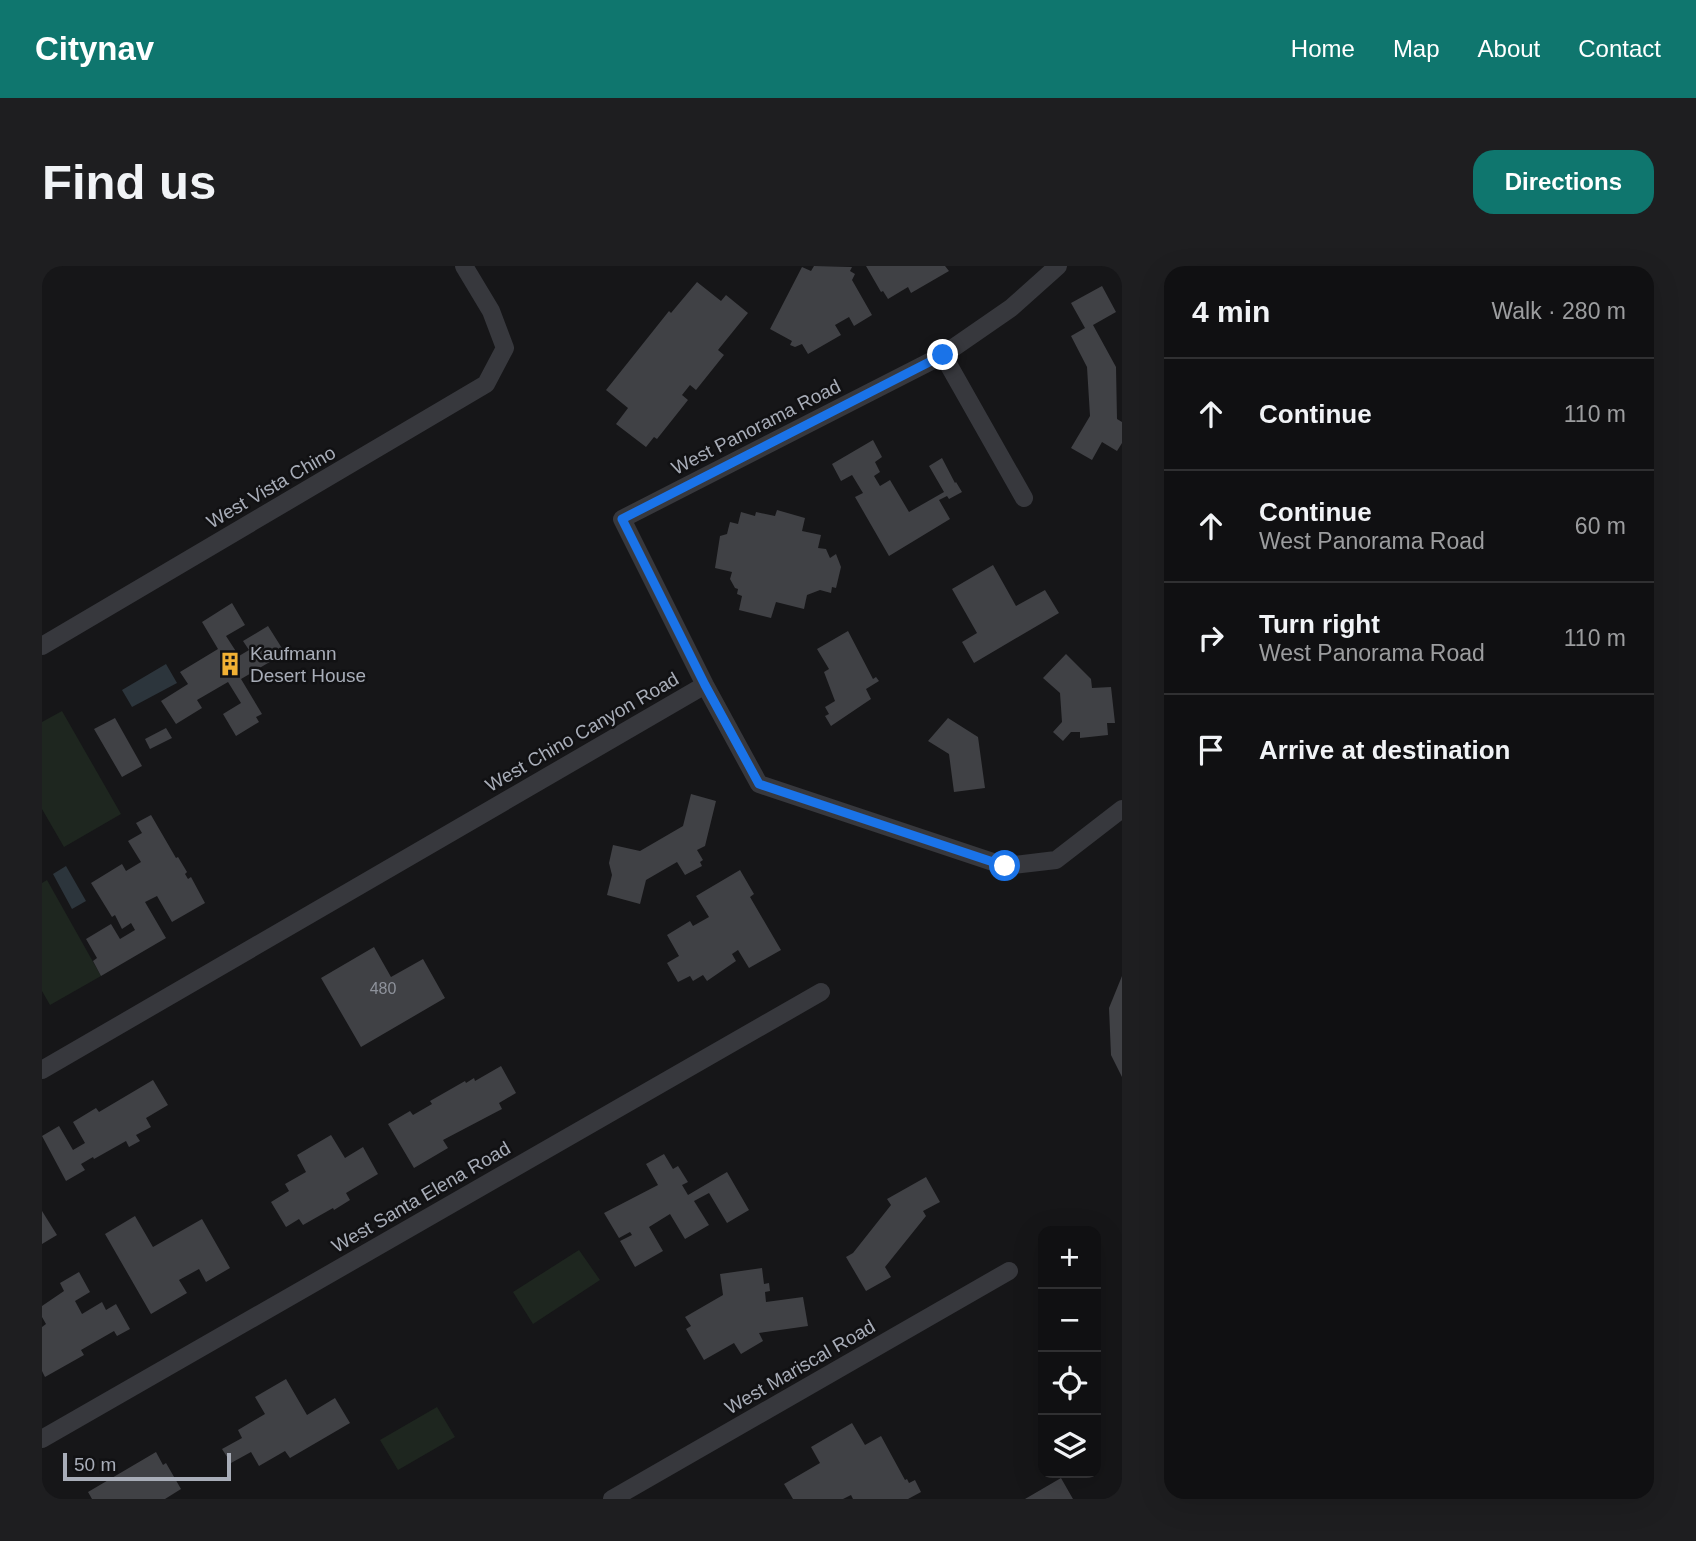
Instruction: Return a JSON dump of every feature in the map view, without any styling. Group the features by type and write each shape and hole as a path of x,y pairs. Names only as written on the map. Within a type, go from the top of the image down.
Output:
{"street":[{"name":"West Vista Chino","path":"42,646 486,384 505,348 491,311 464,266"},
{"name":"West Panorama Road","path":"705,685 622,519 943,355 1011,308 1058,266"},
{"path":"943,355 1024,498"},
{"name":"West Chino Canyon Road","path":"42,1070 705,685 759,784 1005,866 1056,860 1122,808"},
{"name":"West Santa Elena Road","path":"42,1439 821,992"},
{"name":"West Mariscal Road","path":"612,1499 1009,1271"}],"shaded area":[{"path":"166,664 177,683 132,707 122,690"},
{"path":"62,711 121,814 64,847 42,809 42,722"},
{"path":"66,866 86,901 72,909 53,874"},
{"path":"47,880 101,976 50,1005 42,991 42,883"},
{"path":"579,1250 600,1280 533,1324 513,1292"},
{"path":"437,1407 455,1437 398,1470 380,1440"}],"building":[{"path":"814,266 852,267 850,271 855,274 852,280 872,315 854,326 849,317 835,325 841,335 808,354 802,344 795,347 790,345 792,341 770,329 802,267 811,271"},
{"path":"866,266 945,266 949,271 911,293 908,287 888,299"},
{"path":"697,282 721,301 726,295 748,313 718,350 724,355 696,390 690,385 682,395 688,400 657,439 654,437 646,447 616,424 628,408 606,390 669,311 671,313"},
{"path":"1102,286 1116,312 1093,325 1116,367 1117,419 1122,422 1122,443 1117,451 1102,442 1092,460 1071,448 1090,416 1087,367 1071,336 1085,328 1071,303"},
{"path":"873,440 882,457 875,462 880,472 874,476 880,486 890,480 909,512 944,492 929,466 942,458 962,492 949,499 947,496 939,500 950,519 889,556 855,497 863,493 852,475 841,481 832,464"},
{"path":"777,510 805,518 802,531 821,535 818,548 826,549 830,558 836,554 841,567 836,588 832,587 831,593 820,590 807,595 804,609 776,602 771,618 739,610 742,596 737,594 738,589 730,579 732,572 715,568 720,536 727,534 730,522 738,524 741,512 755,516 756,512 775,516"},
{"path":"993,565 1016,606 1045,590 1059,613 974,663 962,642 977,633 952,589"},
{"name":"Kaufmann Desert House","path":"232,603 245,625 226,636 239,656 249,650 243,641 268,626 285,653 241,679 262,714 256,717 259,722 236,736 223,714 241,703 228,682 197,700 202,708 176,724 161,701 188,684 180,672 218,649 202,622"},
{"path":"848,631 873,679 876,677 879,681 866,689 871,699 831,726 825,716 829,714 825,707 835,701 824,672 829,669 817,649"},
{"path":"1066,654 1091,679 1092,688 1111,687 1115,723 1107,723 1108,735 1080,738 1080,732 1071,732 1063,741 1053,732 1062,722 1060,693 1043,678"},
{"path":"115,718 142,766 122,777 94,729"},
{"path":"948,718 978,737 985,788 954,792 949,754 928,741"},
{"path":"166,728 172,738 150,749 145,739"},
{"path":"691,794 716,801 705,846 697,850 703,860 700,862 702,866 685,875 677,862 646,880 640,904 607,895 612,875 609,863 613,845 640,851 683,826"},
{"path":"151,815 205,903 172,922 157,896 145,902 166,938 101,976 93,961 97,958 86,939 111,924 120,939 135,930 131,923 122,929 91,883 122,864 126,871 141,862 128,841 142,833 136,823"},
{"path":"740,870 754,894 750,897 781,950 749,968 738,950 732,954 736,961 707,981 703,975 693,981 690,976 678,982 667,963 679,956 667,935 690,921 693,926 709,917 696,896"},
{"path":"374,947 391,977 423,959 445,998 361,1047 321,978"},
{"path":"1122,976 1122,1077 1111,1055 1109,1008"},
{"path":"501,1066 516,1093 499,1103 502,1109 443,1140 448,1148 414,1168 388,1124 410,1111 413,1115 432,1104 430,1101 465,1081 466,1083 474,1078 475,1081"},
{"path":"153,1080 168,1105 146,1118 151,1127 136,1135 140,1141 129,1147 126,1141 94,1159 93,1157 81,1164 85,1170 66,1181 42,1136 59,1126 73,1150 85,1143 73,1122 96,1108 99,1112"},
{"path":"331,1135 345,1158 363,1147 378,1174 346,1193 350,1200 334,1210 333,1208 303,1225 299,1219 286,1227 271,1202 289,1191 285,1184 306,1172 297,1155"},
{"path":"664,1154 673,1169 678,1166 688,1182 682,1185 688,1195 727,1172 749,1210 727,1223 709,1193 694,1201 709,1225 685,1239 670,1214 649,1227 663,1251 635,1267 620,1241 632,1235 630,1232 619,1238 604,1213 658,1185 646,1164"},
{"path":"926,1177 940,1202 923,1211 926,1216 885,1267 891,1277 866,1291 846,1257 853,1253 891,1205 887,1199"},
{"path":"42,1211 57,1235 42,1244"},
{"path":"135,1216 153,1247 202,1219 230,1268 206,1282 199,1269 179,1280 187,1293 151,1314 105,1234"},
{"path":"762,1268 764,1284 769,1283 770,1291 765,1292 766,1302 803,1297 808,1326 759,1333 763,1341 741,1354 734,1343 704,1360 686,1329 691,1326 685,1317 723,1295 720,1274"},
{"path":"79,1272 90,1292 75,1301 82,1314 102,1302 106,1310 116,1304 130,1329 117,1336 114,1331 81,1350 84,1355 45,1377 42,1371 42,1327 46,1324 42,1317 42,1306 64,1291 60,1283"},
{"path":"286,1379 307,1415 335,1398 350,1423 290,1458 285,1451 259,1466 251,1452 231,1463 222,1449 242,1438 238,1430 265,1414 255,1397"},
{"path":"852,1423 865,1445 881,1436 905,1480 909,1483 915,1480 921,1492 908,1499 853,1499 851,1495 843,1499 793,1499 784,1484 820,1463 811,1447"},
{"path":"156,1452 163,1465 166,1463 181,1489 165,1499 92,1499 88,1492"},
{"path":"1061,1478 1073,1499 1025,1499"}],"place":[{"name":"Kaufmann Desert House","path":"230,664"}],"route":[{"path":"943,355 622,519 705,685 759,784 1005,866"}]}
